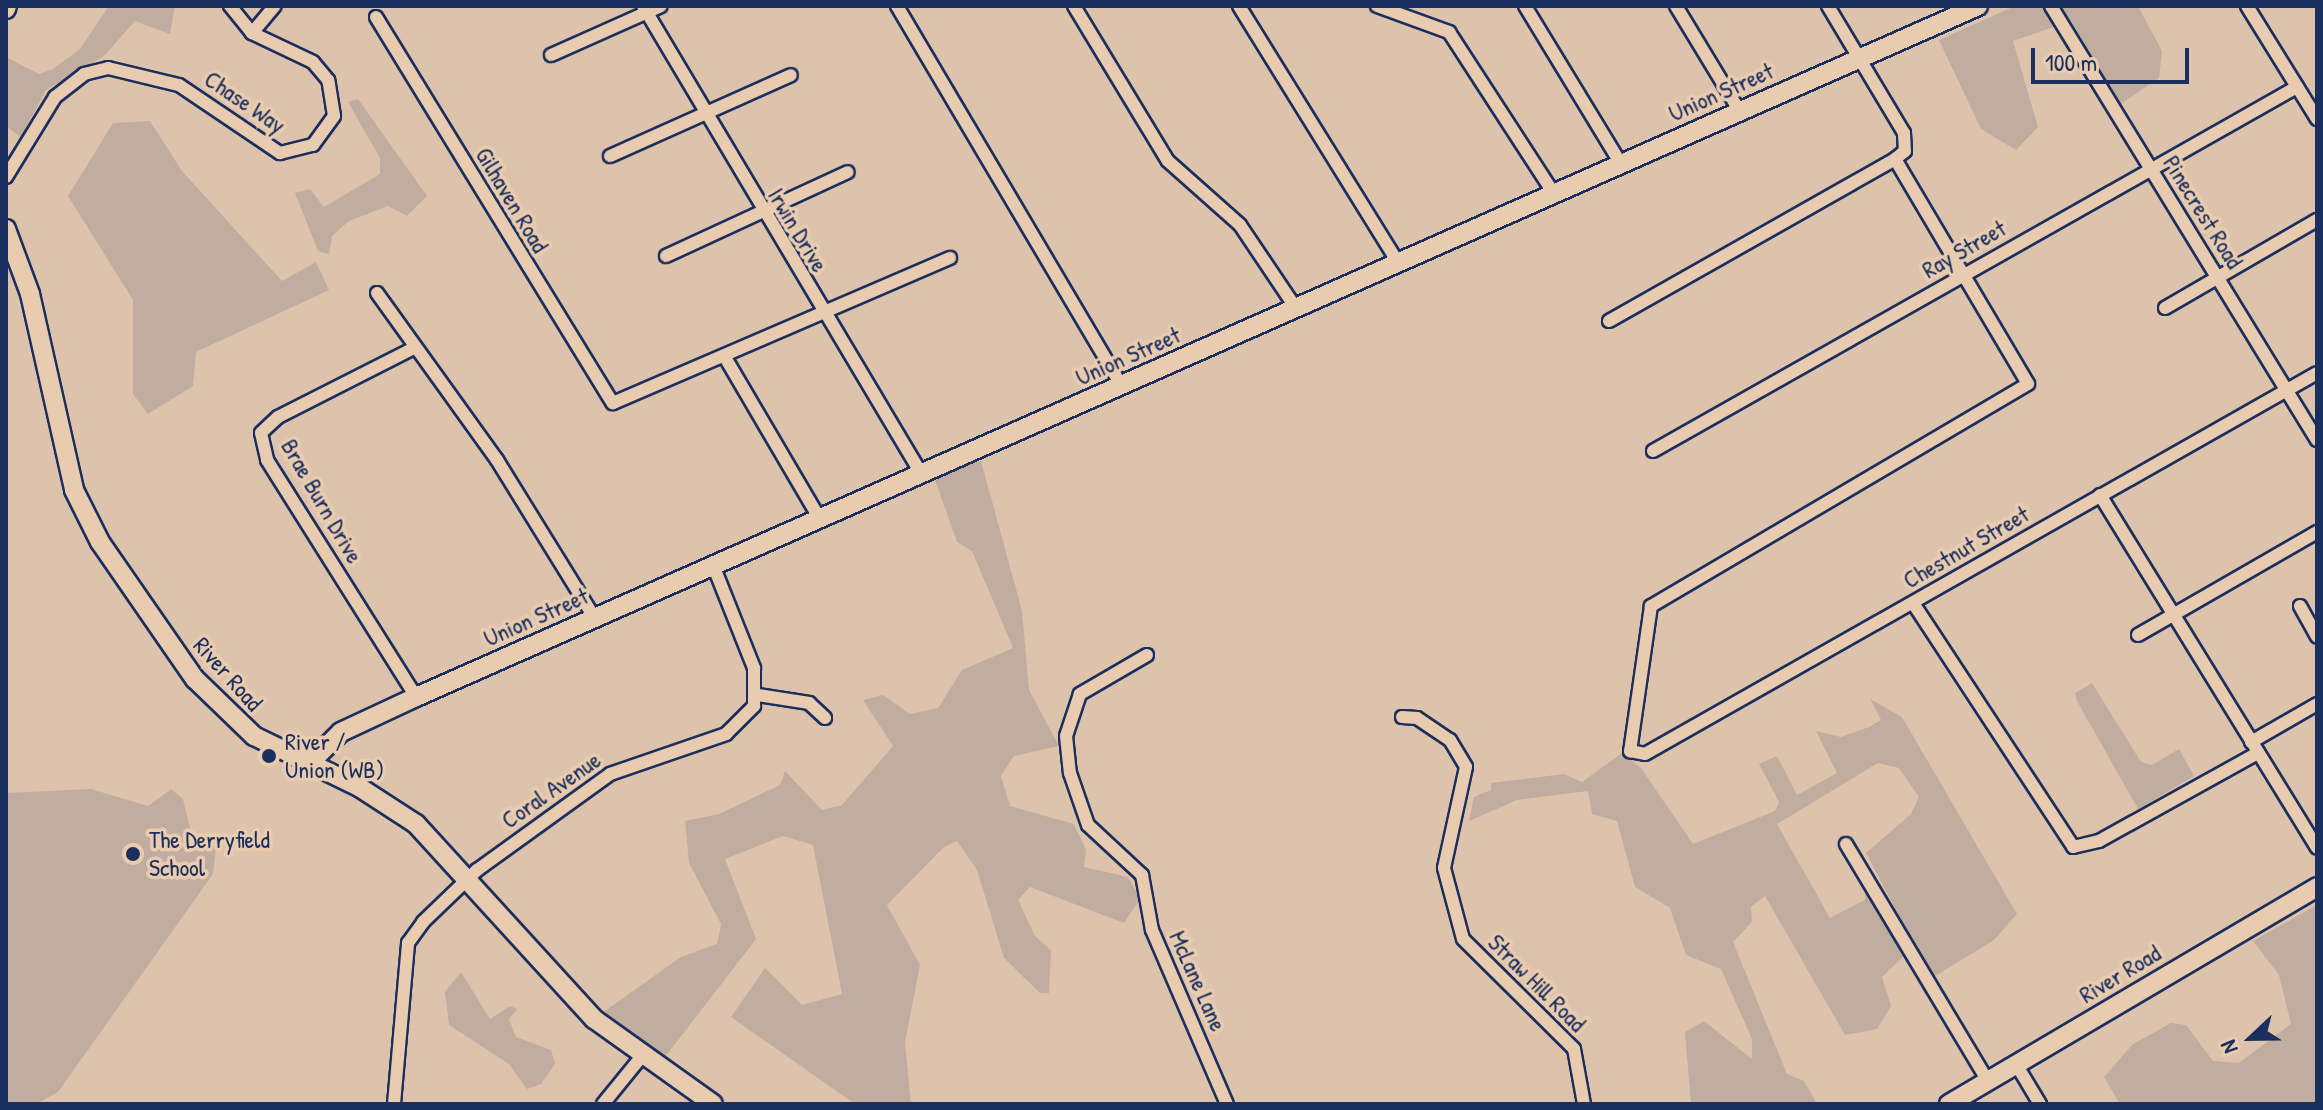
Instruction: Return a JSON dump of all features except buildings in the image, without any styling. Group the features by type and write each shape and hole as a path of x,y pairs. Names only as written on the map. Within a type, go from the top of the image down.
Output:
{"street":[{"name":"Chase Way","path":"6,177 55,97 74,80 108,68 179,85 280,153 313,145 334,116 328,80 313,62 252,33 230,6"},
{"path":"252,33 275,6"},
{"path":"551,55 645,9 661,6"},
{"path":"897,6 1122,386"},
{"path":"1074,6 1168,161 1240,225 1295,307"},
{"path":"1239,6 1398,262"},
{"path":"1377,6 1449,32 1553,192"},
{"path":"1525,6 1620,162"},
{"path":"1676,6 1739,110"},
{"path":"1609,321 1905,151 1904,133 1828,6"},
{"name":"Pinecrest Road","path":"2051,6 2317,440"},
{"path":"2247,6 2317,119"},
{"name":"Union Street","path":"309,764 341,732 416,697 1974,7"},
{"name":"Irwin Drive","path":"645,9 763,215 921,473"},
{"name":"Gilhaven Road","path":"376,17 613,403 726,359"},
{"path":"610,156 791,75"},
{"name":"Ray Street","path":"1653,451 2297,87"},
{"path":"1895,159 1964,275"},
{"path":"666,256 763,215 848,172"},
{"path":"2165,308 2317,220"},
{"name":"River Road","path":"6,229 30,294 66,465 86,518 216,703 254,736 395,808 469,881 578,1003 642,1056 713,1104"},
{"path":"820,519 726,359 950,258"},
{"name":"Chestnut Street","path":"1964,275 2028,384 1671,591 1651,606 1643,628 1629,742 1636,755 1913,603 2317,373"},
{"path":"377,293 412,349 497,460 594,617"},
{"name":"Brae Burn Drive","path":"412,349 278,417 261,433 267,460 416,697"},
{"path":"2100,495 2317,848"},
{"path":"2138,635 2317,532"},
{"path":"713,565 743,634 758,695 809,703 825,718"},
{"path":"1913,603 2073,847 2099,841 2254,747 2317,704"},
{"path":"2300,606 2317,637"},
{"name":"McLane Lane","path":"1147,655 1080,694 1066,736 1070,773 1088,825 1142,875 1152,930 1227,1104"},
{"name":"Coral Avenue","path":"394,1104 408,943 469,881 620,768 726,734 758,695"},
{"name":"Straw Hill Road","path":"1402,717 1417,718 1450,740 1466,767 1444,868 1463,939 1574,1049 1585,1083 1584,1104"},
{"path":"1846,844 1988,1081"},
{"name":"River Road","path":"1949,1104 2317,887"},
{"path":"603,1104 642,1056"},
{"path":"2016,1064 2040,1104"}],"shaded area":[{"path":"109,6 175,6 170,34 135,21 104,56 46,90 21,137 6,126 6,57 39,74 53,69 80,49"},
{"path":"2015,6 2138,6 2162,51 2159,78 2121,104 2071,21 2013,41 2038,127 2016,150 1981,129 1939,40"},
{"path":"358,99 427,196 407,216 388,206 349,221 332,236 329,254 318,251 295,193 310,189 324,207 380,174 380,158 348,102"},
{"path":"150,121 182,171 282,281 316,262 329,290 196,352 193,386 148,414 133,394 133,300 68,196 113,123"},
{"path":"981,461 1022,611 1029,690 1059,746 1014,756 1001,776 1010,806 1074,824 1086,850 1084,867 1128,877 1140,899 1124,923 1030,887 1018,900 1035,936 1051,950 1049,993 1040,993 1004,958 977,870 957,841 944,847 887,905 920,965 905,1042 911,1104 855,1104 731,1017 765,968 802,1005 842,994 813,845 783,836 725,859 756,939 662,1061 602,1013 681,957 717,944 721,924 689,863 685,821 719,814 780,785 785,771 822,810 842,805 893,746 863,700 883,695 910,714 938,708 962,670 1013,648 972,551 957,542 934,477"},
{"path":"2092,683 2141,762 2152,765 2179,749 2194,776 2138,809 2077,701 2075,693"},
{"path":"1870,699 1902,717 2017,914 1994,940 1932,978 1866,853 1911,814 1919,797 1899,768 1878,763 1777,824 1830,918 1865,900 1866,883 1906,954 1882,977 1891,1006 1877,1029 1845,1035 1765,896 1751,907 1752,922 1733,942 1787,1074 1804,1081 1817,1104 1691,1104 1685,1032 1704,1021 1752,1059 1752,1039 1721,969 1686,955 1670,908 1635,887 1617,821 1592,814 1588,791 1517,800 1469,821 1474,797 1491,790 1491,783 1564,774 1582,782 1622,753 1641,768 1693,844 1775,811 1779,802 1759,764 1777,756 1797,795 1837,773 1816,731 1841,737 1881,720"},
{"path":"91,789 148,806 171,789 183,799 194,845 217,840 213,874 58,1092 36,1104 6,1104 6,793"},
{"path":"2317,905 2317,1104 2120,1104 2104,1077 2133,1044 2171,1023 2186,1025 2213,1061 2239,1063 2291,1024 2279,975 2253,941"},
{"path":"461,972 490,1019 510,1006 517,1009 509,1019 516,1037 551,1050 555,1064 541,1084 527,1089 509,1064 449,1025 445,992"}],"place":[{"name":"River / Union (WB)","path":"269,756"},
{"name":"The Derryfield School","path":"133,854"}]}
